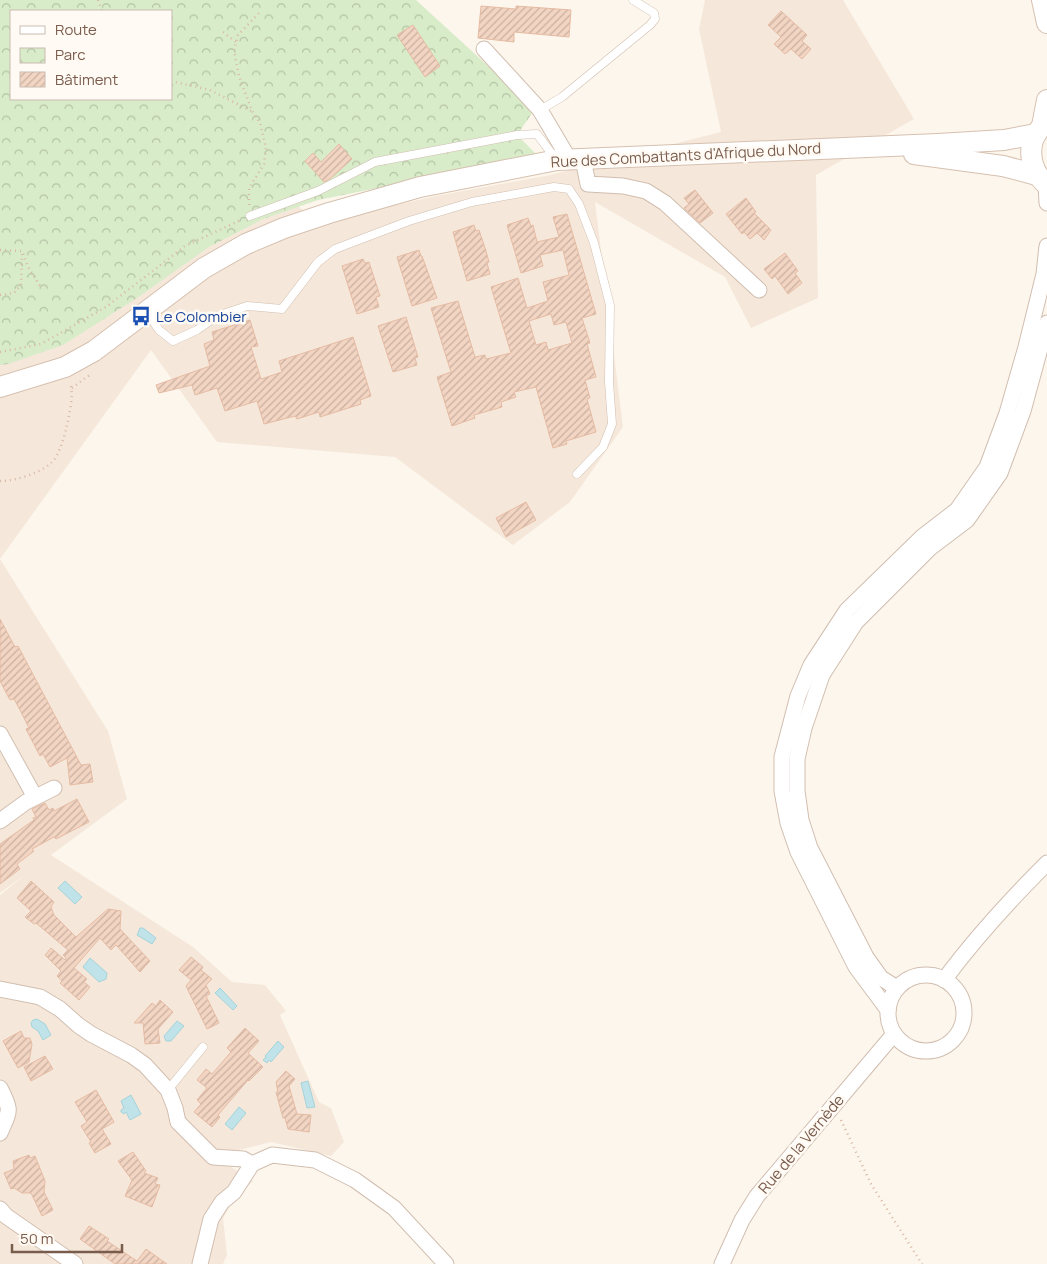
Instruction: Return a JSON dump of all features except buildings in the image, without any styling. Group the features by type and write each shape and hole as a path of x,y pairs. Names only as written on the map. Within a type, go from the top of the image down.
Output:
{"main road":[{"path":"1042,0 1047,23"},
{"path":"1044,187 1032,165 1030,155 1032,144 1042,128 1047,100"},
{"name":"Rue des Combattants d'Afrique du Nord","path":"0,387 65,367 94,351 204,268 246,244 284,228 329,213 420,187 570,159 1004,140 1042,128"},
{"name":"Rue des Combattants d'Afrique du Nord","path":"856,146 1003,166 1044,187"}],"street":[{"path":"484,49 540,110 588,184 623,186 646,191 665,203 759,290"},
{"path":"888,1010 856,967 798,852 788,823 782,791 782,756 798,696 810,665 847,610 922,537 957,510 987,467 1007,413 1026,346 1044,274 1047,246"},
{"path":"897,988 881,978 866,957 810,848 801,820 797,791 797,759 804,728 822,674 856,622 930,548 967,520 1000,473 1023,411 1047,323"},
{"path":"0,734 35,797"},
{"path":"0,821 35,797 54,788"},
{"path":"944,980 967,949 996,916 1047,863"},
{"path":"918,976 931,976 944,980 954,988 961,999 964,1011 962,1024 956,1036 948,1044 937,1050 925,1051 913,1049 902,1043 894,1034 889,1022 888,1010 891,998 897,988 906,980 918,976"},
{"path":"0,989 40,997 60,1008 78,1025 131,1055 145,1065 168,1090 176,1108 178,1122 213,1157 243,1159 252,1164"},
{"name":"Rue de la Vernède","path":"722,1264 742,1220 757,1196 894,1034"},
{"path":"0,1088 10,1111 0,1133"},
{"path":"200,1264 210,1220 222,1202 234,1192 252,1164 272,1155 315,1160 355,1180 394,1208 446,1264"},
{"path":"0,1210 75,1264"}],"lane":[{"path":"540,110 562,97 650,25 655,19 654,13 634,0"},
{"path":"250,216 318,191 375,162 517,135 538,134 570,159"},
{"path":"146,312 159,330 173,341 196,330 217,316 247,306 282,310 318,262 335,249 409,221 472,202 554,187 569,188 579,204 594,242 610,304 609,382 612,424 604,447 577,474"},
{"path":"168,1090 203,1046"}],"path":[{"path":"0,352 41,344 106,307 185,246 250,216 249,188 264,164 266,148 260,123 252,111 239,76 234,51 238,36 260,12"},
{"path":"223,32 236,42"},
{"path":"172,81 210,90 252,111"},
{"path":"0,250 22,251"},
{"path":"22,251 28,267 42,289"},
{"path":"0,295 14,294 21,285 22,251"},
{"path":"0,481 8,481 31,474 46,467 55,459 64,437 72,394 72,388 65,367"},
{"path":"835,1104 852,1146 871,1184 922,1264"}],"shaded area":[{"path":"705,0 843,0 914,119 816,175 818,298 751,328 725,277 595,202 623,427 570,502 513,545 395,457 217,442 151,350 0,559 0,347 267,176 316,223 436,196 550,175 721,132 699,29"},
{"path":"0,559 108,731 127,799 51,855 193,947 232,982 265,985 286,1011 280,1015 319,1102 331,1108 344,1142 331,1156 271,1142 214,1156 253,1181 233,1201 223,1218 227,1255 223,1264 0,1264 0,895 26,874 0,893"}],"green space":[{"path":"0,0 416,0 535,109 517,135 538,156 318,200 263,219 209,247 137,298 63,345 0,365"}],"water":[{"path":"65,881 82,897 75,904 58,888"},
{"path":"140,928 143,928 156,938 152,944 137,935"},
{"path":"90,958 107,973 106,979 99,982 83,967"},
{"path":"220,988 237,1006 233,1010 215,993"},
{"path":"37,1019 45,1024 51,1035 43,1040 38,1031 32,1027 31,1023"},
{"path":"177,1021 184,1026 171,1041 166,1041 164,1036"},
{"path":"278,1041 284,1047 271,1062 269,1060 267,1063 263,1060 265,1056"},
{"path":"308,1081 315,1107 307,1108 301,1083"},
{"path":"131,1095 141,1114 130,1120 126,1112 124,1114 121,1112 124,1108 121,1101"},
{"path":"239,1107 246,1113 232,1130 225,1124"}],"place":[{"name":"Le Colombier","path":"141,316"}]}
